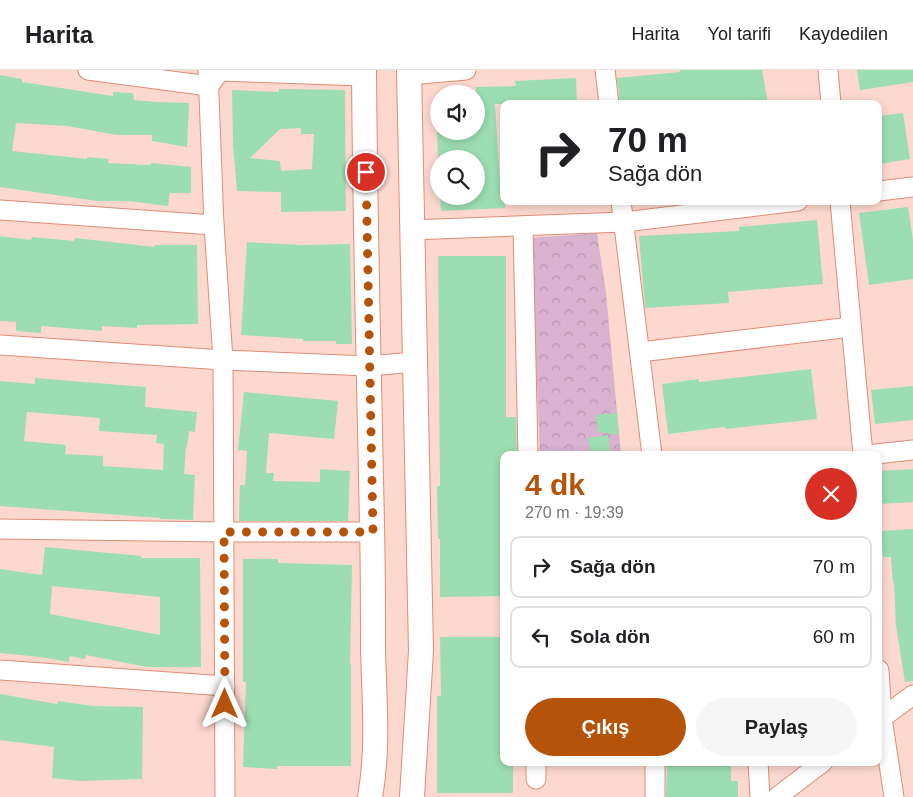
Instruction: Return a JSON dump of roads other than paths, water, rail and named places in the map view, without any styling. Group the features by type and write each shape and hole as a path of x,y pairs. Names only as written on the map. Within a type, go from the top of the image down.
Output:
{"street":[{"path":"88,70 208,78 220,70 364,73 376,735 370,797"},
{"path":"412,797 421,651 409,72 466,70"},
{"path":"605,70 609,100"},
{"path":"828,70 831,100"},
{"path":"208,78 214,226 223,360 225,797"},
{"path":"882,191 913,187"},
{"path":"622,205 652,451"},
{"path":"411,230 624,222 765,205"},
{"path":"840,205 863,451"},
{"path":"0,210 214,226"},
{"path":"523,226 528,451"},
{"path":"640,352 851,327"},
{"path":"0,345 223,360 368,366 415,362"},
{"path":"882,453 913,450"},
{"path":"0,529 373,532"},
{"path":"0,670 225,686"},
{"path":"882,718 913,695"},
{"path":"882,730 894,797"},
{"path":"655,766 655,797"},
{"path":"758,766 760,797"},
{"path":"777,797 818,766"}]}
